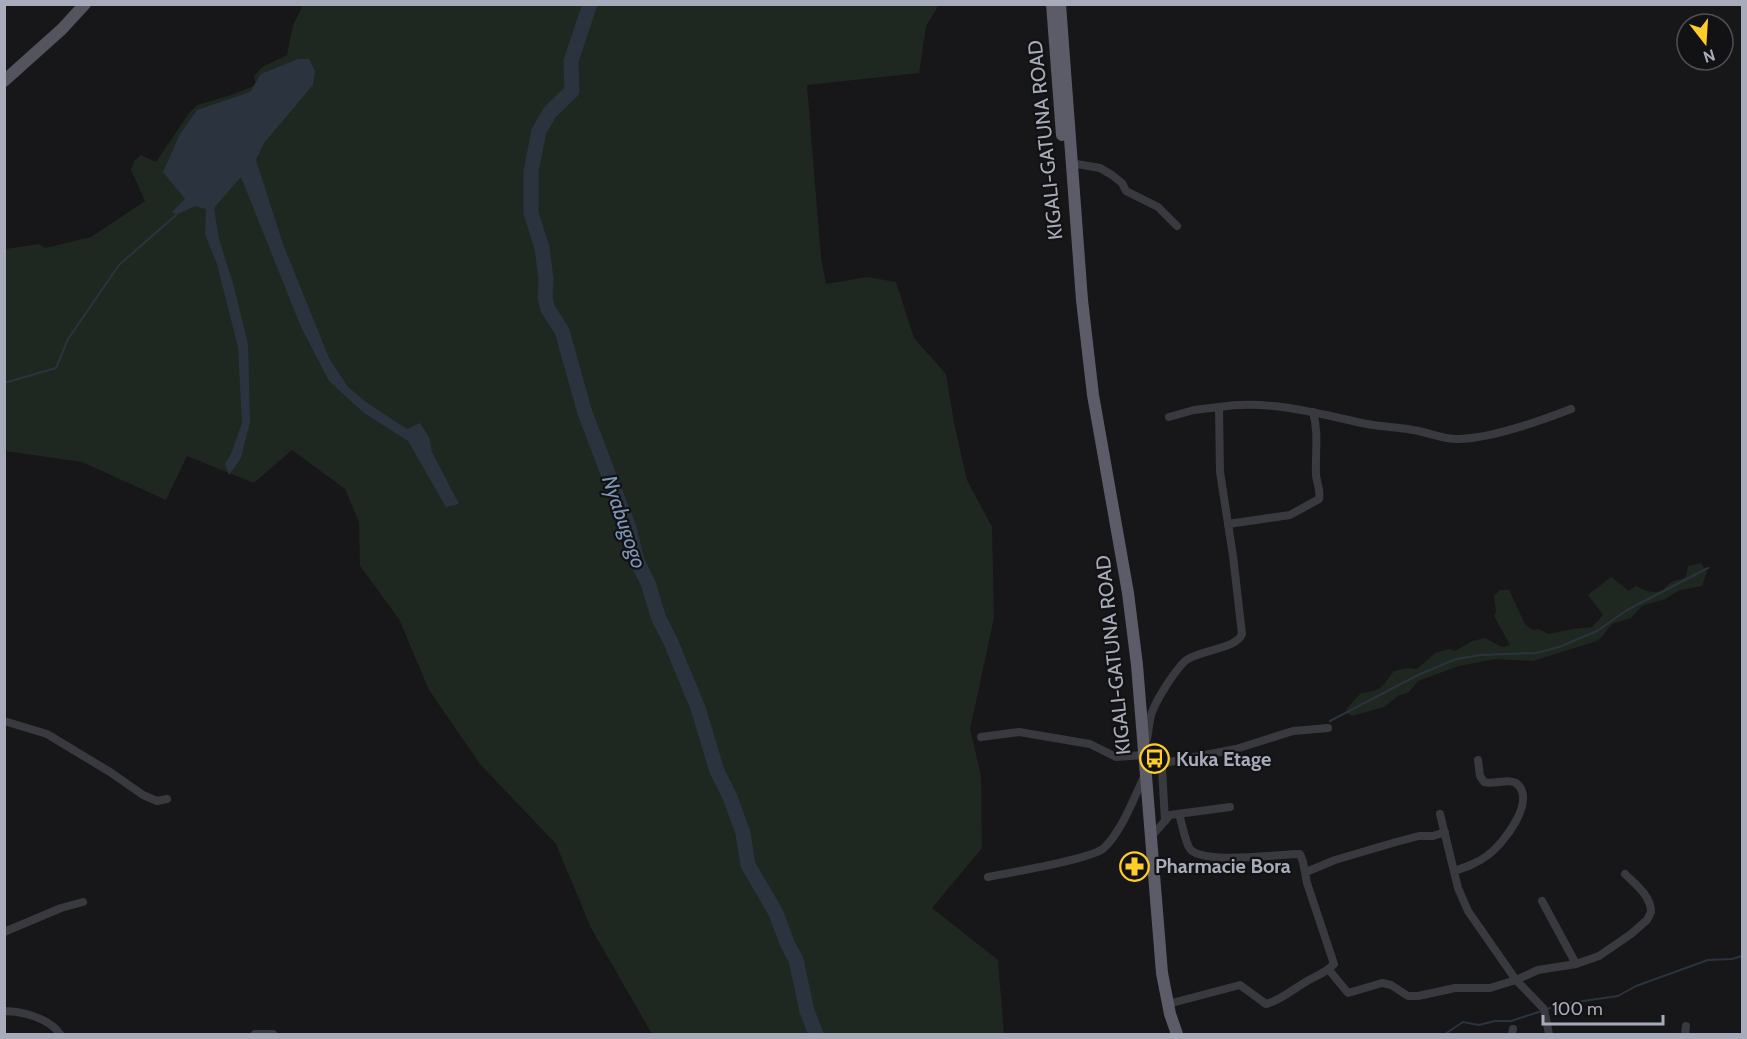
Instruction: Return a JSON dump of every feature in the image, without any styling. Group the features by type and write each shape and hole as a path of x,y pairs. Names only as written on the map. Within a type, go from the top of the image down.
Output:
{"highway":[{"name":"KIGALI-GATUNA ROAD","path":"1052,4 1070,211 1080,270"},
{"name":"KIGALI-GATUNA ROAD","path":"1060,4 1080,270 1094,395 1128,593 1137,665 1161,964 1168,1004 1177,1035"}],"main road":[{"path":"4,81 85,4"}],"street":[{"path":"1071,163 1100,168 1112,175 1122,183 1126,191 1158,207 1177,226"},
{"path":"1169,417 1219,406 1258,405 1313,412 1458,439 1514,428 1572,409"},
{"path":"981,737 1019,732 1090,744 1116,757 1144,755 1152,712 1178,669 1186,660 1194,656 1241,638 1220,472 1219,406"},
{"path":"1228,524 1290,514 1319,499 1316,475 1317,438 1313,412"},
{"path":"4,721 47,734 143,795 157,801 167,799"},
{"path":"1165,821 1162,768 1164,763 1236,749 1293,731 1328,728"},
{"path":"1454,871 1470,866 1497,848 1523,805 1520,789 1515,783 1509,781 1491,784 1484,782 1479,776 1478,760"},
{"path":"988,877 1086,856 1103,849 1146,774"},
{"path":"1150,838 1170,815 1230,807"},
{"path":"1168,1004 1240,985 1266,1004 1329,970 1334,964 1319,922 1300,854 1236,858 1193,852 1189,847 1179,813"},
{"path":"1440,814 1458,888 1468,911 1516,980 1544,1009 1549,1035"},
{"path":"1306,872 1335,860 1396,842 1445,832"},
{"path":"1329,970 1348,993 1382,982 1408,996 1418,996 1455,988 1490,988 1538,970 1575,964 1599,956 1647,920 1651,912 1650,902 1625,873"},
{"path":"1542,901 1575,964"},
{"path":"4,932 61,908 83,902"},
{"path":"4,1011 14,1011 47,1023 53,1026 60,1035"},
{"path":"255,1035 262,1033 273,1035"}],"shaded area":[{"path":"303,5 939,5 926,26 919,73 807,85 821,257 826,284 867,277 896,282 914,338 946,374 967,480 992,527 994,618 970,729 981,776 982,848 932,908 998,960 1004,1034 652,1034 591,928 556,844 480,764 429,690 399,619 360,566 359,522 345,489 292,450 254,483 187,456 166,500 82,462 5,451 5,249 39,244 45,248 91,237 145,201 131,170 134,161 141,155 156,162 189,113 197,105 256,85 254,76 262,67 287,55 293,25"},
{"path":"298,59 309,59 315,71 313,85 264,143 256,160 283,244 329,358 348,387 407,429 420,423 429,437 432,452 459,504 446,507 408,441 364,413 329,381 301,327 241,177 214,208 219,239 248,344 250,422 241,458 229,475 225,464 242,423 238,347 217,264 205,234 206,209 195,206 176,215 172,212 185,199 163,172 180,134 197,110 250,92 261,74"},
{"path":"1701,563 1707,572 1702,586 1680,590 1665,599 1642,606 1631,618 1612,624 1600,639 1594,642 1533,661 1495,659 1459,666 1418,681 1409,692 1398,696 1384,707 1352,716 1347,713 1347,708 1361,693 1374,691 1381,687 1394,671 1407,668 1417,669 1435,653 1449,649 1455,651 1472,641 1485,638 1502,647 1510,645 1494,616 1496,611 1494,596 1500,590 1509,590 1525,624 1532,630 1538,629 1549,634 1592,627 1603,615 1588,595 1611,577 1629,591 1636,586 1656,592 1684,578 1688,566"}],"waterway":[{"name":"Nyabugogo","path":"590,4 571,61 572,91 550,112 539,131 531,171 531,213 542,248 546,279 545,298 548,309 562,331 585,413 629,528 637,561 648,583 659,619 698,708 717,771 730,797 743,833 748,865 776,913 796,960 807,1011 816,1034"},
{"path":"4,383 56,368 68,339 119,265 176,215"},
{"path":"1330,721 1418,675 1456,659 1481,655 1536,653 1559,647 1597,631 1627,610 1708,568"},
{"path":"1547,1009 1562,1004 1618,996 1636,986 1708,960 1732,959 1742,956"},
{"path":"1445,1034 1463,1022 1479,1025 1495,1021 1511,1021 1542,1011"}],"place":[{"name":"Kuka Etage","path":"1155,759"},
{"name":"Pharmacie Bora","path":"1134,866"}]}
